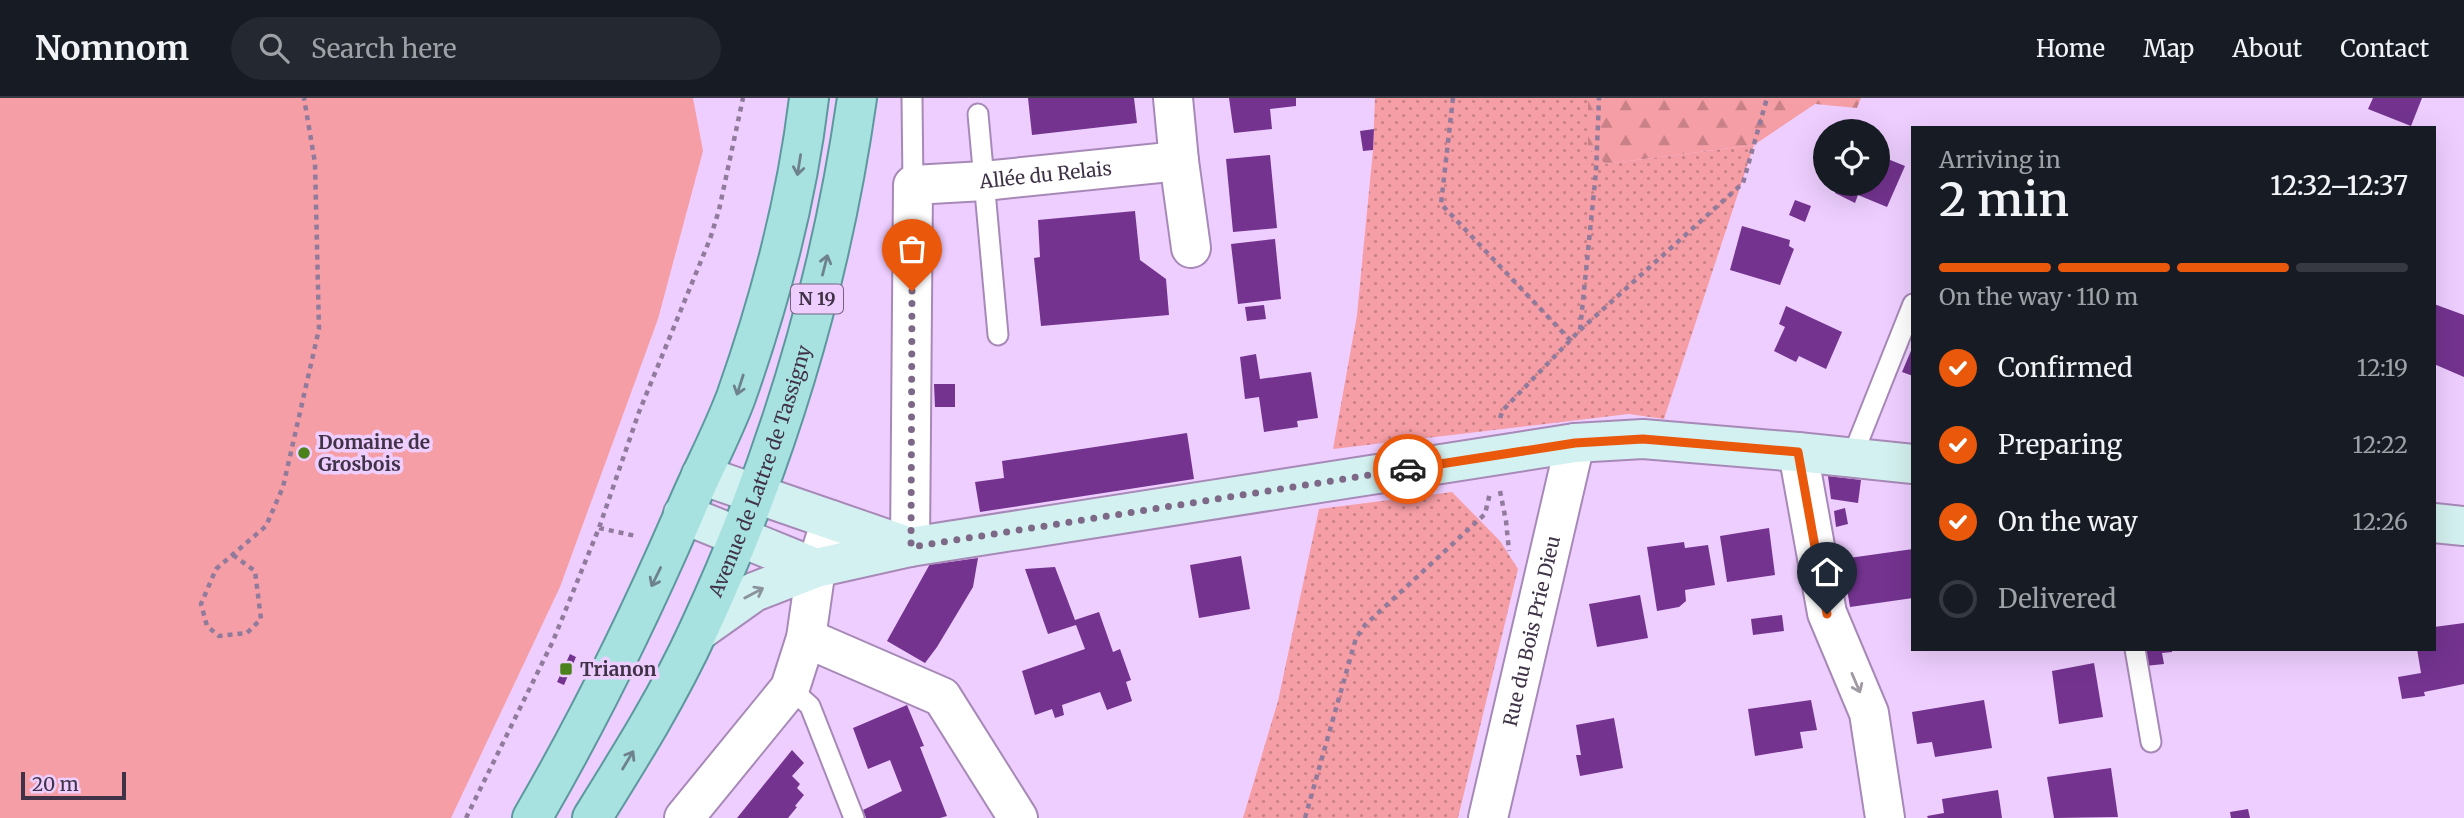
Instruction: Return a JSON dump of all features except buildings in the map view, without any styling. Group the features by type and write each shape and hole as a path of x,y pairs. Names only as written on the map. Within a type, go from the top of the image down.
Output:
{"main road":[{"name":"N 19","path":"532,818 566,759 618,657 673,542 735,399 784,233 796,183 809,98"},
{"name":"Avenue de Lattre de Tassigny","path":"592,818 652,719 699,631 756,494 805,346 842,190 858,98"}],"street":[{"path":"1173,98 1191,248"},
{"name":"Allée du Relais","path":"913,185 985,181 1179,161"},
{"path":"911,547 913,185"},
{"path":"699,631 754,592 816,568 911,547 1575,443 1643,439 1911,464"},
{"name":"Rue du Bois Prie Dieu","path":"1488,818 1575,443"},
{"path":"1798,452 1827,614 1869,713 1885,818"},
{"path":"701,475 911,547"},
{"path":"683,514 816,568"},
{"path":"684,818 790,688 806,638 816,568 831,520"},
{"path":"2436,523 2464,526"},
{"path":"806,638 942,697 1018,818"}],"lane":[{"path":"912,98 913,185"},
{"path":"978,114 998,335"},
{"path":"1852,457 1911,309"},
{"path":"2135,651 2151,743"},
{"path":"790,688 810,706 854,818"}],"path":[{"path":"233,555 255,571 261,618 247,633 219,636 207,626 201,604 216,569 266,527 284,487 319,329 315,163 304,98"},
{"path":"466,818 553,641 599,528 639,412 710,239 719,210 743,98"},
{"path":"1453,98 1441,204 1571,341"},
{"path":"1580,330 1596,172 1599,98"},
{"path":"1496,427 1503,410 1580,330 1742,183 1767,98"},
{"path":"1305,818 1356,638 1365,625 1485,514 1496,484 1506,521 1510,547 1508,559"}],"green space":[{"name":"Domaine de Grosbois","path":"0,98 693,98 703,151 658,319 560,587 451,818 0,818"},
{"path":"1375,98 1588,98 1588,147 1605,164 1754,145 1664,419 1629,414 1333,449 1357,315 1373,150"},
{"path":"1588,98 1861,98 1857,108 1815,104 1754,145 1605,164 1588,147"},
{"path":"1452,492 1500,541 1518,569 1458,818 1243,818 1278,701 1319,509"}],"way so far":[{"path":"912,291 911,547 1408,469"}],"place":[{"name":"Domaine de Grosbois","path":"304,453"},
{"name":"Trianon","path":"566,669"}],"route":[{"path":"1408,469 1575,443 1643,439 1798,452 1827,614"}]}
